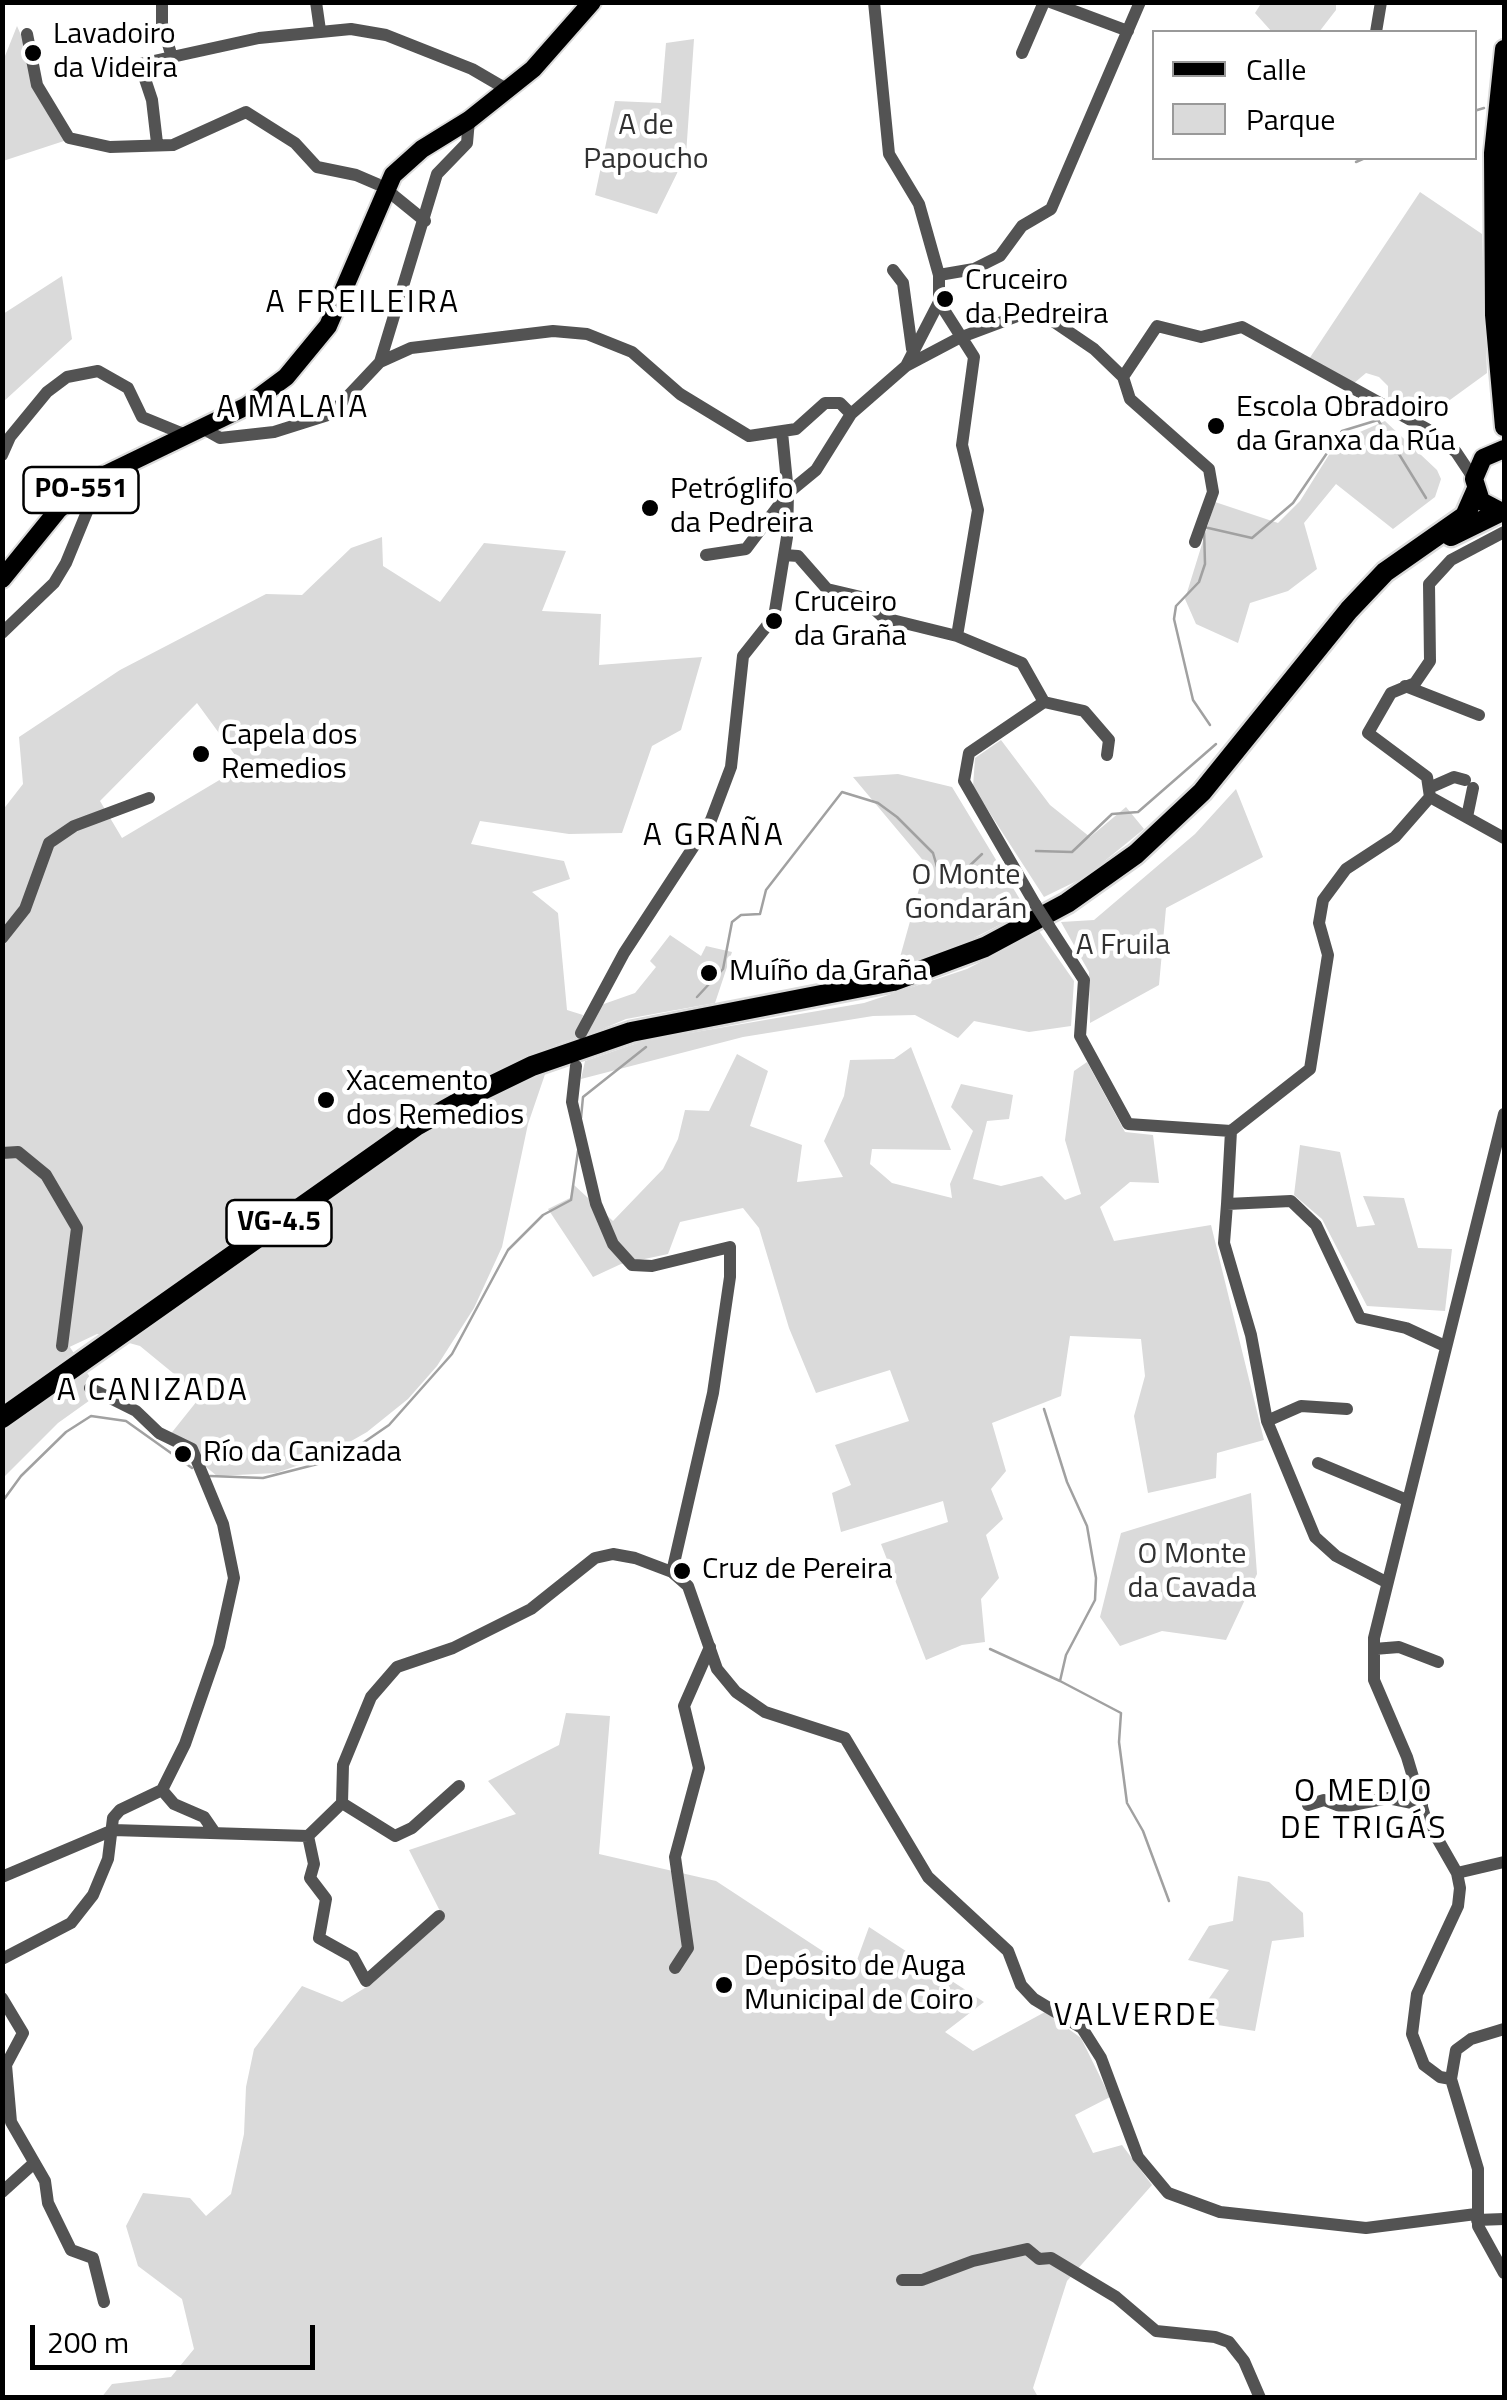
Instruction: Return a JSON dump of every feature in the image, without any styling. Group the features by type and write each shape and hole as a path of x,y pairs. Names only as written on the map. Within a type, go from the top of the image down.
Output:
{"highway":[{"path":"1435,540 1464,516 1475,485"},
{"path":"1435,540 1503,519"},
{"name":"VG-4.5","path":"2,1418 416,1126 532,1066 631,1032 892,981 986,947 1067,903 1136,854 1202,792 1348,610 1384,572 1435,540"},
{"path":"2,1432 95,1353"}],"main road":[{"name":"PO-551","path":"2,579 58,510 90,482 247,406 286,377 310,350 345,292 392,176 422,149 469,120 533,69 592,2"},
{"path":"1503,519 1481,501 1475,485 1504,426 1494,316 1493,153 1504,49"}],"street":[{"path":"162,2 162,24 171,54"},
{"path":"316,2 320,30"},
{"path":"874,2 889,154 918,204 939,275 939,302 974,357 962,445 978,510 957,636"},
{"path":"1022,53 1047,2 1128,32"},
{"path":"939,275 974,269 1000,256 1022,226 1051,209 1140,2"},
{"path":"1376,30 1381,2"},
{"path":"157,143 152,100 138,69 140,64 171,54 320,30 351,29 386,35 442,56 508,90"},
{"path":"27,34 36,85 68,138 110,147 186,142 246,112 295,143 317,168 356,174 377,184"},
{"path":"380,362 437,174 467,143 469,120"},
{"path":"393,195 425,221"},
{"path":"893,270 902,284 912,349"},
{"path":"906,366 939,302"},
{"path":"706,554 741,552 788,493 816,470 851,414 906,366 959,338 1023,314 1044,315 1094,349 1123,377 1130,399 1209,470 1213,492 1195,542"},
{"path":"392,325 411,348"},
{"path":"1123,377 1157,326 1201,337 1242,327 1393,407 1456,452 1475,485"},
{"path":"2,455 10,437 47,392 68,377 98,371 128,388 142,417 220,438 274,432 331,414 380,362 411,348 554,331 587,334 632,352 680,394 749,436 796,429 825,403 840,403 851,414"},
{"path":"581,1033 624,953 711,820 731,767 743,656 774,617 784,556 788,493 782,432"},
{"path":"1456,452 1494,453"},
{"path":"2,633 60,573 91,502 90,482"},
{"path":"1503,519 1451,560 1428,584 1430,661 1415,683 1391,693 1368,733 1427,778 1429,792 1504,838"},
{"path":"784,556 798,556 827,589 862,598 884,618 957,636 1022,664 1044,702 1084,712 1108,740 1106,755"},
{"path":"1404,686 1479,714"},
{"path":"1044,702 969,754 964,781 1084,980 1080,1036 1128,1124 1231,1131 1310,1069 1328,955 1319,922 1322,900 1346,869 1394,837 1429,792 1454,777 1469,784 1466,817"},
{"path":"2,938 24,909 49,842 74,826 149,798"},
{"path":"576,1066 572,1102 596,1204 613,1244 632,1265 652,1266 730,1248 730,1277 713,1393 672,1572"},
{"path":"1451,2079 1440,2078 1424,2064 1412,2034 1417,1994 1458,1906 1458,1873 1422,1805 1408,1757 1374,1680 1374,1650 1386,1582 1504,1114"},
{"path":"1231,1131 1224,1243 1251,1335 1267,1421 1315,1537 1336,1556 1386,1582"},
{"path":"2,1152 18,1152 46,1174 77,1228 62,1346"},
{"path":"1227,1204 1290,1201 1316,1224 1360,1318 1406,1328 1445,1346"},
{"path":"2,1959 71,1923 94,1895 108,1860 113,1818 120,1810 162,1790 186,1744 214,1663 234,1578 223,1524 192,1450 159,1433 136,1411 90,1388"},
{"path":"1267,1421 1301,1406 1347,1410"},
{"path":"1318,1463 1406,1500"},
{"path":"2,1877 113,1830 308,1836 342,1803 344,1765 370,1697 396,1667 453,1648 531,1609 595,1558 613,1554 635,1558 672,1572 688,1586 722,1675 736,1692 765,1712 845,1738 928,1876 1008,1952 1021,1985 1034,1999 1082,2028 1101,2058 1138,2157 1168,2193 1220,2212 1366,2228 1476,2217 1504,2218"},
{"path":"675,1968 688,1948 676,1857 700,1768 684,1706 710,1647"},
{"path":"1374,1650 1399,1647 1438,1662"},
{"path":"342,1803 395,1836 412,1828 460,1786"},
{"path":"162,1790 174,1804 204,1817 215,1833"},
{"path":"1308,1805 1324,1800 1342,1807 1388,1798 1422,1805"},
{"path":"308,1836 314,1864 310,1878 326,1899 319,1938 353,1957 357,1972 366,1981 440,1916"},
{"path":"1458,1873 1504,1862"},
{"path":"2,1998 23,2034 6,2065 11,2122 71,2250 93,2258 104,2302"},
{"path":"1504,2028 1456,2050 1451,2079 1478,2169 1476,2217 1504,2273"},
{"path":"2,2192 33,2164"},
{"path":"902,2280 922,2280 973,2261 1027,2250 1039,2259 1051,2258 1126,2304 1156,2331 1215,2336 1229,2342 1244,2361 1260,2398"}],"green space":[{"path":"1262,2 1336,3 1336,10 1321,30 1270,30 1255,13"},
{"path":"17,26 67,140 3,161 3,61"},
{"name":"A de Papoucho","path":"694,39 686,155 657,214 595,195 615,101 661,103 666,43"},
{"path":"1420,192 1482,234 1487,373 1443,405 1415,414 1388,401 1388,386 1379,377 1366,373 1353,384 1309,359"},
{"path":"62,276 72,339 3,402 3,314"},
{"path":"1385,421 1437,470 1441,479 1435,497 1393,529 1336,484 1304,523 1317,569 1288,591 1250,603 1238,643 1196,624 1185,599 1215,502 1278,523 1300,501 1337,442"},
{"path":"382,537 383,566 440,602 484,543 566,551 542,611 601,614 599,665 702,657 681,730 652,746 622,833 569,834 480,821 471,844 564,861 570,879 532,892 558,913 567,1010 583,1015 576,1038 555,1045 528,1124 502,1247 474,1308 437,1366 408,1399 367,1432 325,1456 276,1473 217,1476 169,1436 201,1396 140,1346 97,1334 61,1351 93,1398 58,1423 3,1478 2,811 23,784 19,737 120,670 266,594 302,595 351,548","holes":["197,703 243,766 122,838 100,801"]},
{"path":"1001,740 1050,805 1090,837 1126,807 1144,829 1085,877 1044,897 973,787 975,758"},
{"name":"O Monte Gondarán","path":"898,774 952,787 1027,911 970,940 897,968 926,864 853,777"},
{"name":"A Fruila","path":"1236,789 1263,857 1166,908 1159,985 1090,1023 1089,972 1061,922 1094,920 1195,834"},
{"path":"1039,931 1074,981 1071,1026 1029,1032 974,1021 958,1038 915,1015 873,1016 743,1037 581,1079 585,1061 643,1041 864,1003 967,969"},
{"path":"670,935 701,956 706,946 732,952 715,1003 626,1019 584,1037 601,1005 635,993 656,967 650,961"},
{"path":"911,1047 951,1150 872,1149 870,1164 892,1183 952,1198 950,1184 973,1131 951,1107 961,1084 1013,1095 1009,1119 987,1121 973,1179 1001,1186 1042,1176 1065,1200 1081,1194 1065,1140 1074,1071 1087,1062 1125,1132 1153,1135 1159,1183 1130,1182 1100,1207 1114,1241 1211,1225 1264,1440 1217,1453 1216,1478 1148,1493 1134,1416 1145,1376 1141,1339 1070,1336 1061,1396 992,1423 1006,1471 991,1489 1003,1519 986,1535 999,1578 981,1599 985,1642 962,1645 926,1660 881,1544 948,1522 943,1501 841,1532 832,1493 851,1485 835,1445 909,1421 890,1370 816,1393 789,1328 759,1228 743,1208 680,1222 668,1254 621,1264 593,1277 548,1209 570,1198 574,1185 613,1221 663,1169 678,1139 685,1110 709,1111 737,1054 768,1071 750,1126 802,1145 797,1182 843,1177 824,1141 844,1096 850,1060 894,1059"},
{"path":"1300,1145 1340,1152 1357,1227 1375,1225 1363,1196 1404,1198 1418,1248 1452,1249 1445,1311 1367,1306 1322,1219 1294,1195"},
{"name":"O Monte da Cavada","path":"1251,1493 1257,1574 1226,1640 1162,1631 1120,1646 1100,1617 1121,1533"},
{"path":"566,1713 610,1716 599,1854 716,1881 853,1971 869,1927 984,2002 945,2032 973,2051 1045,2012 1081,2038 1110,2097 1075,2115 1093,2153 1122,2145 1152,2185 1067,2281 1033,2388 1038,2397 101,2398 112,2384 171,2377 194,2349 182,2299 138,2266 126,2226 143,2193 190,2198 206,2216 231,2194 244,2134 246,2087 254,2049 302,1986 342,2002 373,1983 443,1917 409,1850 516,1814 488,1781 559,1745"},
{"path":"1238,1876 1269,1882 1303,1913 1304,1937 1272,1941 1255,2031 1193,2021 1229,1970 1188,1960 1209,1926 1233,1921"}],"waterway":[{"path":"1477,110 1484,108"},
{"path":"1356,162 1360,160"},
{"path":"1210,725 1193,700 1174,619 1176,606 1199,582 1205,564 1204,527 1252,538 1293,503 1342,431 1378,420 1426,498"},
{"path":"1036,851 1072,852 1112,814 1138,812 1216,744"},
{"path":"697,997 723,969 732,922 741,915 760,914 766,890 842,792 878,803 897,817 933,853 940,877 963,872 982,854"},
{"path":"581,1118 583,1097 646,1047"},
{"path":"210,1476 263,1478 341,1458 389,1425 452,1354 508,1250 543,1215 571,1200 578,1151"},
{"path":"1044,1409 1067,1482 1087,1526 1096,1578 1095,1600 1066,1655 1060,1681 1121,1713 1119,1742 1127,1803 1143,1831 1169,1901"},
{"path":"2,1502 21,1476 66,1432 91,1416 126,1421 192,1468"},
{"path":"990,1649 1060,1681"}],"tunnel":[{"path":"62,1346 90,1388"}],"place":[{"name":"Lavadoiro da Videira","path":"33,53"},
{"name":"Cruceiro da Pedreira","path":"945,299"},
{"name":"Escola Obradoiro da Granxa da Rúa","path":"1216,426"},
{"name":"Petróglifo da Pedreira","path":"650,508"},
{"name":"Cruceiro da Graña","path":"774,621"},
{"name":"Capela dos Remedios","path":"201,754"},
{"name":"Muíño da Graña","path":"709,973"},
{"name":"Xacemento dos Remedios","path":"326,1100"},
{"name":"Río da Canizada","path":"183,1454"},
{"name":"Cruz de Pereira","path":"682,1571"},
{"name":"Depósito de Auga Municipal de Coiro","path":"724,1985"}],"district":[{"name":"A FREILEIRA","path":"363,304"},
{"name":"A MALAIA","path":"293,409"},
{"name":"A GRAÑA","path":"714,837"},
{"name":"A CANIZADA","path":"153,1392"},
{"name":"O MEDIO DE TRIGÁS","path":"1364,1812"},
{"name":"VALVERDE","path":"1136,2017"}]}
